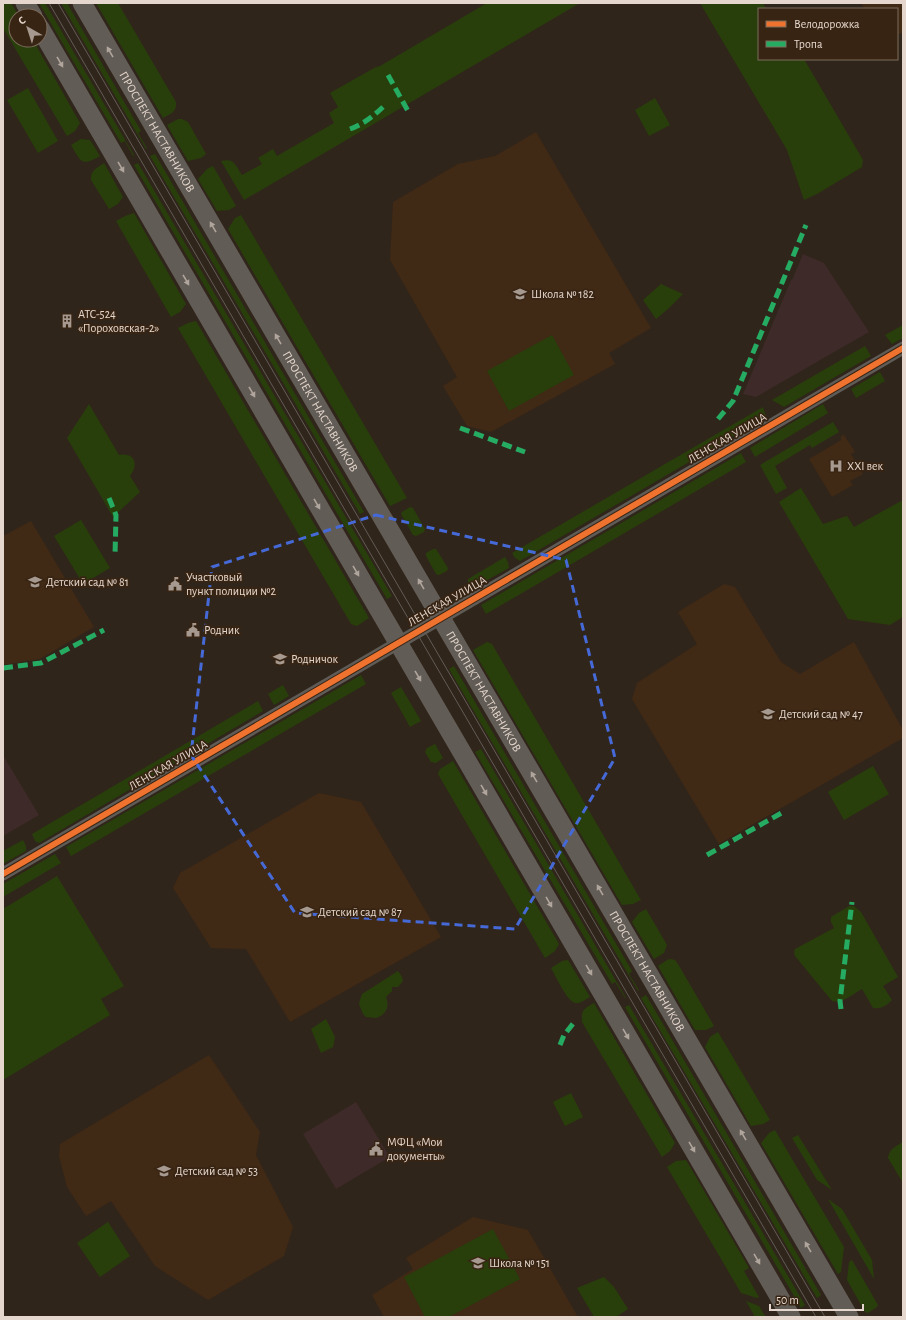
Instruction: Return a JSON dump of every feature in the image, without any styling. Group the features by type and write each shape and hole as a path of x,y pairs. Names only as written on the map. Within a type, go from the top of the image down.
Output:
{"main road":[{"name":"ПРОСПЕКТ НАСТАВНИКОВ","path":"82,3 849,1317"},
{"path":"48,42 791,1317"}],"street":[{"name":"ЛЕНСКАЯ УЛИЦА","path":"3,874 903,348"}],"highlighted area":[{"path":"376,515 566,560 615,758 515,929 295,913 191,755 212,567"}],"shaded area":[{"path":"861,3 903,3 903,32 898,34 898,8 864,8"},
{"name":"Школа № 182","path":"536,132 651,328 609,353 615,364 491,432 467,426 443,386 457,377 390,260 393,202 458,164 495,156"},
{"path":"803,254 824,263 869,332 756,397 743,394 791,280"},
{"name":"XXI век","path":"844,435 855,452 851,454 863,474 850,481 853,485 832,497 809,459 841,440 841,436"},
{"name":"Детский сад № 81","path":"31,521 94,627 40,659 3,665 3,536"},
{"name":"Детский сад № 47","path":"724,584 735,587 781,662 800,674 854,642 903,730 903,738 719,844 632,699 637,683 697,644 678,612"},
{"path":"3,755 39,815 3,836"},
{"name":"Детский сад № 87","path":"319,793 361,802 441,937 290,1022 246,949 211,948 173,888 180,873"},
{"name":"Детский сад № 53","path":"209,1055 260,1132 256,1155 293,1227 284,1256 208,1300 155,1266 111,1201 86,1216 67,1187 59,1156 60,1144"},
{"path":"356,1102 390,1157 336,1189 303,1134"},
{"name":"Школа № 151","path":"473,1217 528,1230 578,1317 384,1317 372,1295 413,1269 406,1258"}],"green space":[{"path":"3,3 11,3 14,8 8,8 8,36 3,28"},
{"path":"39,3 45,3 48,8 42,8"},
{"path":"61,3 67,3 141,131 138,133 147,148 146,149"},
{"path":"96,3 118,3 176,102 176,108 171,114 163,118"},
{"path":"487,3 580,3 244,200 221,161 232,161 242,175 262,164 258,158 273,149 277,156 334,123 329,113 338,107 330,93 380,66"},
{"path":"700,3 763,3 766,8 758,8 758,60 805,60 863,160 862,167 817,194 804,200 787,150"},
{"path":"48,8 134,155 133,156 125,141 121,143 48,18"},
{"path":"15,48 38,48 80,123 75,131 67,136"},
{"path":"28,88 58,141 38,153 7,100"},
{"path":"655,98 670,125 649,136 635,110"},
{"path":"178,119 188,122 206,154 201,158 188,161 167,125"},
{"path":"81,139 90,140 100,156 89,161 82,161 71,145"},
{"path":"155,154 364,512 360,514 150,156"},
{"path":"104,163 123,197 118,204 109,209 91,180 93,172"},
{"path":"138,163 392,596 387,599 134,165"},
{"path":"213,166 236,206 229,210 217,211 198,179 207,169"},
{"path":"134,213 186,304 180,312 171,317 116,221"},
{"path":"241,215 407,498 390,506 228,229 235,218"},
{"path":"661,284 683,294 656,319 643,300"},
{"path":"196,321 369,618 357,626 351,624 178,328"},
{"path":"903,325 903,338 892,344 885,335"},
{"path":"552,335 574,375 509,411 487,371"},
{"path":"865,346 871,356 784,407 772,400"},
{"path":"880,372 885,381 856,398 851,389"},
{"path":"89,404 119,455 129,455 134,460 135,464 133,472 130,476 140,492 113,517 67,438"},
{"path":"823,404 828,413 755,457 750,448"},
{"path":"763,407 766,417 520,561 515,558 512,553"},
{"path":"833,422 839,432 812,448 810,445 775,466 787,488 776,494 760,465"},
{"path":"741,453 746,462 486,614 481,605"},
{"path":"801,488 823,524 847,516 854,527 903,500 903,617 890,625 848,619 779,502"},
{"path":"410,507 413,508 425,529 424,532 416,536 413,535 401,514"},
{"path":"81,520 110,568 83,584 54,536"},
{"path":"436,549 448,568 447,571 439,575 436,574 426,556 426,553"},
{"path":"505,557 509,568 471,589 468,579"},
{"path":"487,642 492,644 641,900 633,904 622,905 473,650"},
{"path":"454,666 632,971 629,974 639,990 638,991 449,669"},
{"path":"361,675 366,684 71,856 66,847"},
{"path":"283,685 289,696 274,705 268,694"},
{"path":"401,687 421,721 410,727 391,693"},
{"path":"258,701 263,711 39,843 35,841 32,834"},
{"path":"435,744 443,758 436,763 431,762 425,752 427,748"},
{"path":"481,749 626,998 615,982 612,984 475,752"},
{"path":"453,761 559,944 555,951 545,958 438,774 440,769"},
{"path":"873,766 889,794 844,820 828,792"},
{"path":"23,840 26,846 26,851 3,864 3,851"},
{"path":"55,854 61,863 3,897 3,884"},
{"path":"57,876 124,986 101,999 110,1015 3,1080 3,909"},
{"path":"849,906 854,906 861,912 898,977 883,986 892,1000 881,1007 873,1008 862,989 844,1000 836,1002 832,1001 795,956 795,949 834,928 831,922 831,917"},
{"path":"646,909 667,945 664,953 654,959 632,922 639,913"},
{"path":"670,959 675,960 678,964 714,1026 706,1030 695,1030 658,966"},
{"path":"568,960 590,997 579,1003 575,1003 568,997 551,968 562,961"},
{"path":"398,971 403,981 398,987 392,987 392,991 386,997 388,1004 385,1013 376,1018 366,1017 363,1014 359,1004 362,994"},
{"path":"646,995 821,1295 817,1298 641,998"},
{"path":"594,1003 675,1143 670,1151 662,1157 582,1022 582,1014 584,1010"},
{"path":"629,1005 805,1305 801,1308 625,1007"},
{"path":"326,1019 335,1037 333,1047 321,1053 311,1029"},
{"path":"718,1032 770,1120 763,1124 751,1126 705,1047 710,1037"},
{"path":"571,1093 583,1117 565,1126 553,1102"},
{"path":"775,1130 844,1247 841,1272 838,1274 761,1143 769,1133"},
{"path":"798,1135 832,1190 817,1180 792,1138"},
{"path":"903,1142 903,1183 888,1158 891,1150"},
{"path":"686,1160 749,1268 744,1271 759,1297 757,1298 741,1293 667,1167 676,1161"},
{"path":"828,1199 842,1209 872,1260 874,1279"},
{"path":"108,1222 130,1256 100,1277 77,1243"},
{"path":"493,1229 520,1279 449,1317 425,1317 404,1277"},
{"path":"852,1260 878,1305 868,1313 865,1312 847,1280 849,1262"},
{"path":"604,1277 614,1287 628,1309 616,1317 594,1317 577,1288"},
{"path":"746,1301 759,1306 765,1316 755,1317"}],"tram line":[{"path":"49,3 816,1317"},
{"path":"58,3 825,1317"}],"marked path":[{"path":"388,75 408,111"},
{"path":"350,129 369,119 386,104"},
{"path":"718,419 733,401 806,225"},
{"path":"460,428 525,452"},
{"path":"109,498 116,515 115,556"},
{"path":"3,668 41,663 104,630"},
{"path":"707,855 785,811"},
{"path":"841,1009 840,1001 852,902"},
{"path":"560,1045 564,1035 576,1020"}],"cycle path":[{"path":"3,874 903,348"}],"place":[{"name":"Школа № 182","path":"520,294"},
{"name":"АТС-524 «Пороховская-2»","path":"67,321"},
{"name":"XXI век","path":"836,466"},
{"name":"Детский сад № 81","path":"35,582"},
{"name":"Участковый пункт полиции №2","path":"175,584"},
{"name":"Родник","path":"193,630"},
{"name":"Родничок","path":"280,659"},
{"name":"Детский сад № 47","path":"768,714"},
{"name":"Детский сад № 87","path":"307,912"},
{"name":"МФЦ «Мои документы»","path":"376,1149"},
{"name":"Детский сад № 53","path":"164,1171"},
{"name":"Школа № 151","path":"478,1263"}]}
